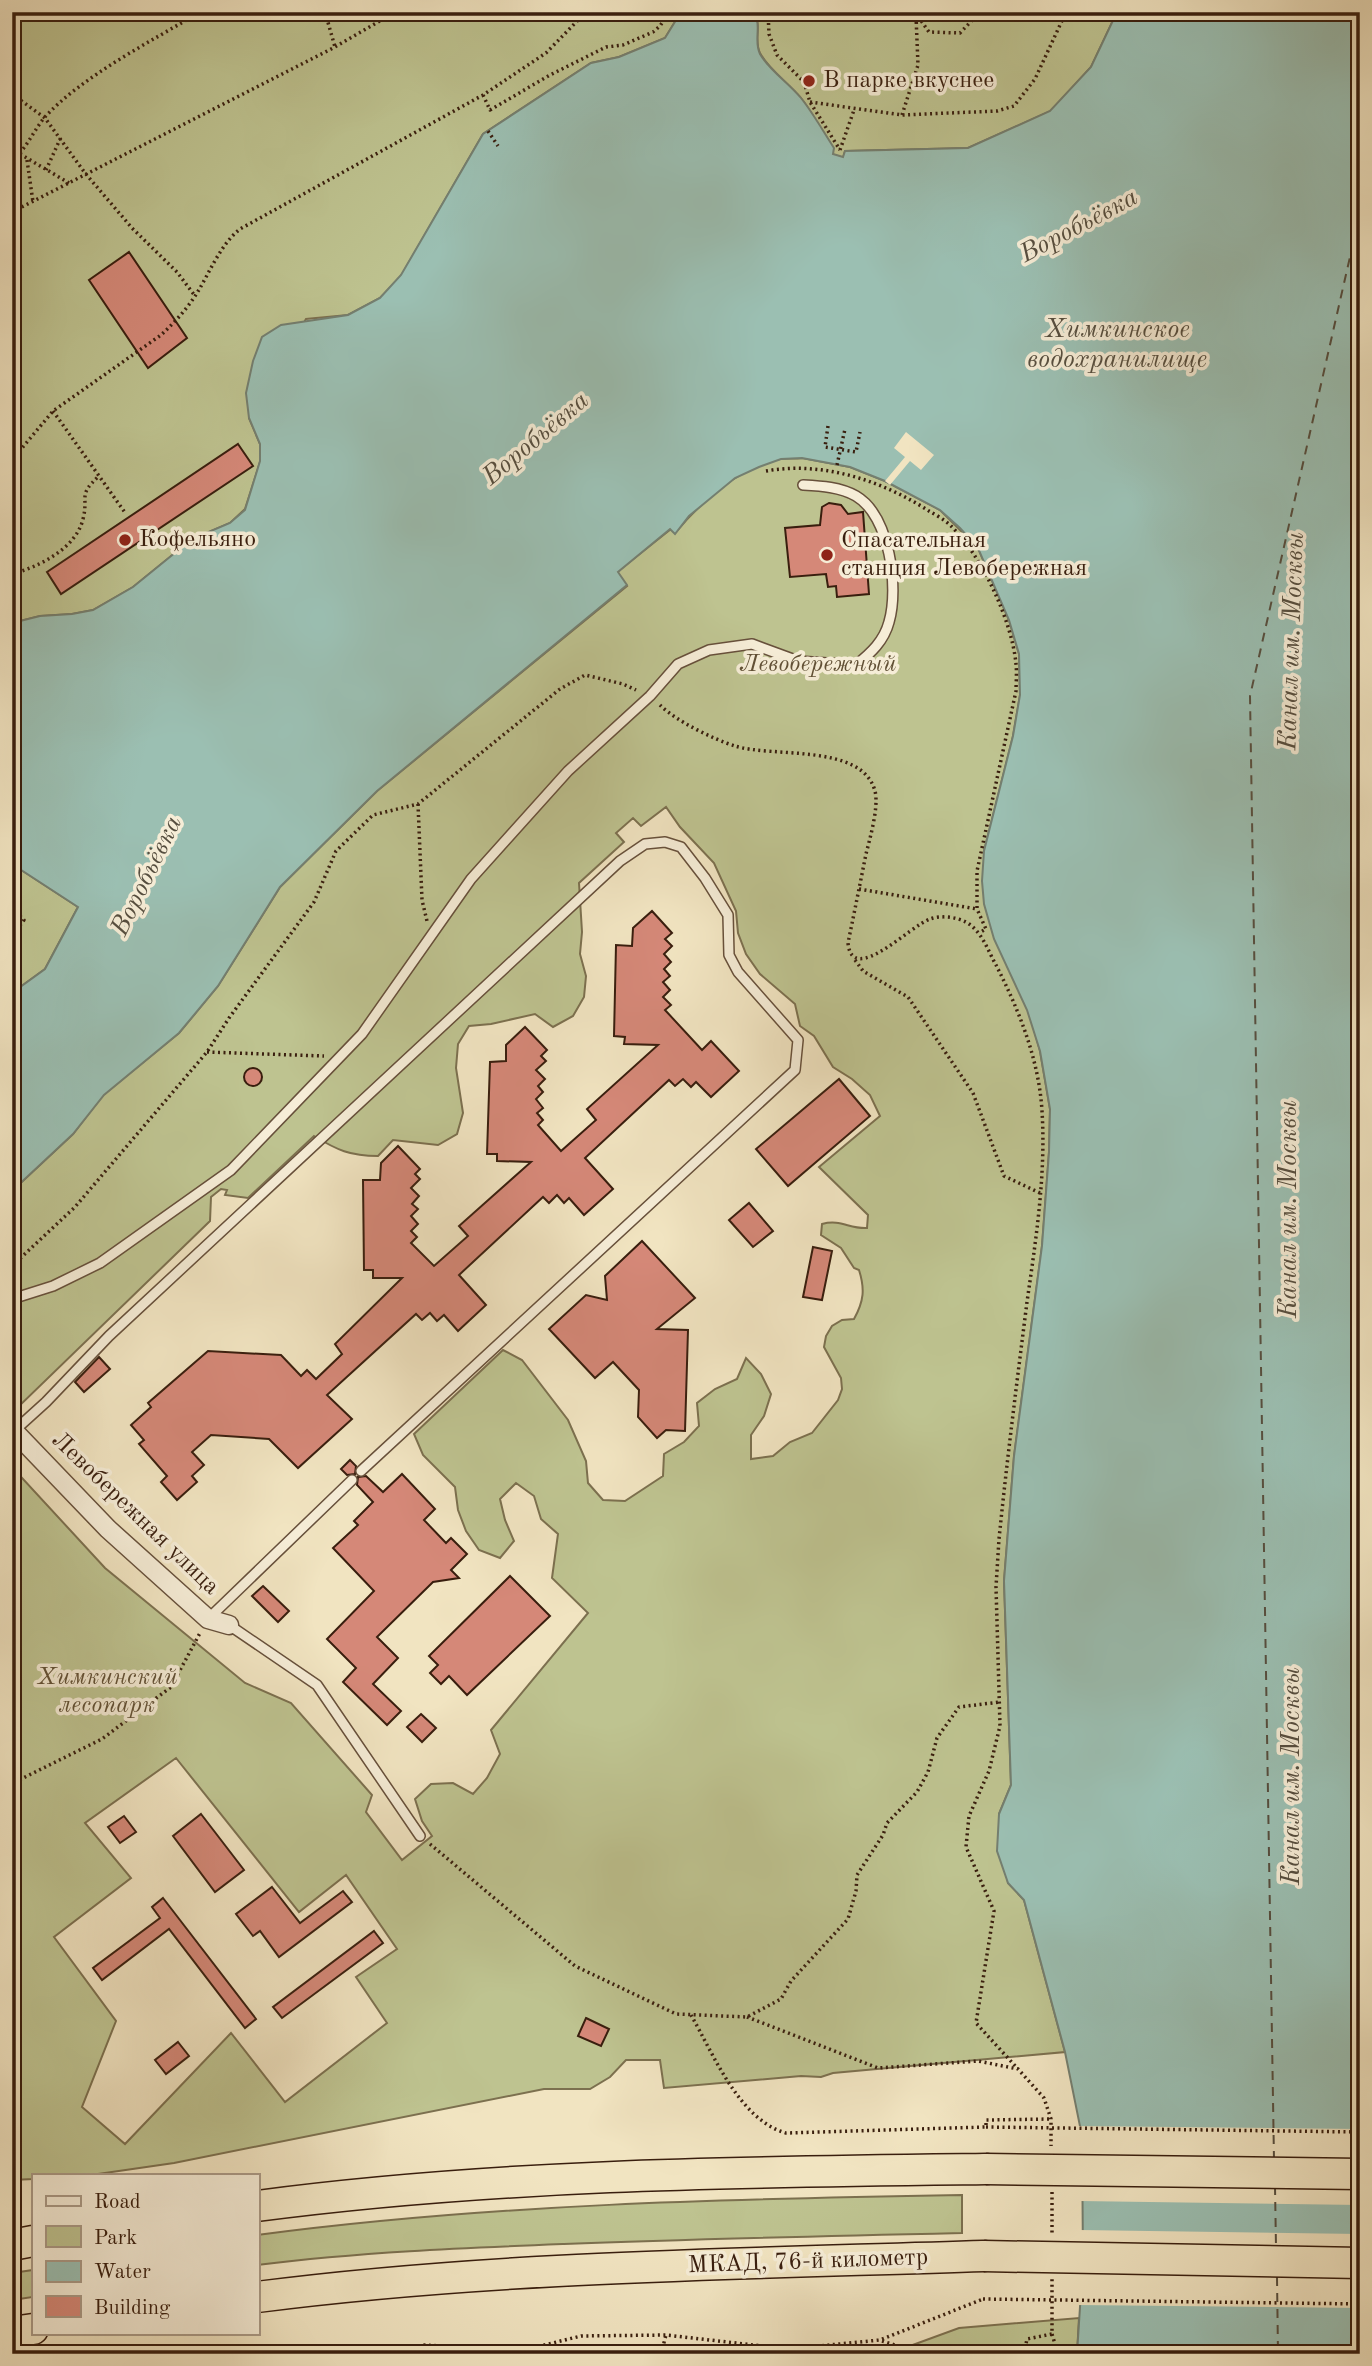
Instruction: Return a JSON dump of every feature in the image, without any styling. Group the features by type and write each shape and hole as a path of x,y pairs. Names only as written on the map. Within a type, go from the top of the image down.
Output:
{"highway":[{"path":"259,2206 514,2181 727,2172 986,2169 1360,2174"},
{"path":"12,2245 32,2241"},
{"name":"МКАД, 76-й километр","path":"259,2297 330,2288 534,2272 984,2256 1360,2263"},
{"path":"12,2332 32,2329"}],"street":[{"name":"Левобережная улица","path":"13,1430 108,1529 208,1619 229,1625"}],"lane":[{"path":"12,1299 53,1286 100,1263 231,1170 362,1034 471,879 568,771 650,696 678,664 709,650 752,644 798,661 856,664 881,641 889,623 894,593 879,521 858,497 835,488 803,485"},
{"path":"13,1430 46,1402 109,1336 620,861 645,844 665,842 681,848 705,877 728,915 729,956 738,972 798,1040 795,1070 361,1471"},
{"path":"208,1619 352,1480"},
{"path":"229,1625 317,1685 420,1836"}],"path":[{"path":"12,161 45,118 78,88 114,63 200,12"},
{"path":"325,12 335,47"},
{"path":"12,212 335,47 396,12"},
{"path":"12,460 53,411 161,335 176,321 195,296 230,237 240,229 483,95 546,53 586,12"},
{"path":"483,95 490,110 550,75 606,47 623,45 653,33 669,12"},
{"path":"768,12 769,34 777,55 804,82 810,102 840,150 855,109"},
{"path":"914,13 929,32 960,33 980,12"},
{"path":"810,102 902,115 997,111 1014,106 1035,79 1066,12"},
{"path":"902,115 918,65 914,13"},
{"path":"12,94 45,118 85,173 132,228 177,272 195,296"},
{"path":"488,131 498,146"},
{"path":"46,170 61,137"},
{"path":"20,154 69,183"},
{"path":"27,160 33,202"},
{"path":"53,411 126,514"},
{"path":"828,426 825,447 856,452 860,432"},
{"path":"837,465 845,429"},
{"path":"12,574 28,570 54,556 72,540 83,523 83,496 88,486 99,476"},
{"path":"971,550 995,595 1010,633 1016,664 1016,691 1009,734 991,799 977,870 976,909 986,929 979,933"},
{"path":"12,1266 75,1207 207,1052 314,902 336,851 373,815 418,804 560,689 585,675 623,684 650,696 667,712 734,746 839,758 858,767 869,779 875,792 872,831 848,943 849,953 863,971 908,997 973,1093 1004,1176 1040,1193"},
{"path":"418,804 422,900 431,937"},
{"path":"859,889 976,909"},
{"path":"12,908 24,920 12,936"},
{"path":"853,959 862,961 873,957 916,925 931,918 946,916 966,922 979,933 1019,1014 1033,1054 1042,1110 1040,1193 999,1539 996,1599 1000,1726 989,1771 969,1816 966,1847 994,1912 976,2023 1044,2098 1051,2119 1051,2146"},
{"path":"207,1052 340,1057"},
{"path":"12,1787 21,1779 102,1739 171,1686 208,1619"},
{"path":"747,2017 781,1999 791,1982 848,1919 856,1891 857,1875 883,1835 887,1823 916,1792 928,1772 937,1738 959,1707 1000,1702"},
{"path":"420,1836 575,1966 676,2014 747,2017 878,2068 978,2061 1018,2069"},
{"path":"691,2015 727,2081 750,2110 775,2130 786,2133 986,2127 1360,2132"},
{"path":"986,2127 986,2120 1051,2119"},
{"path":"1052,2186 1052,2240"},
{"path":"1052,2267 1052,2334 1058,2354"},
{"path":"358,2354 425,2345 520,2351 581,2336 666,2335 788,2349 880,2340 983,2299 1360,2304"},
{"path":"1024,2354 1027,2339 1052,2334"},
{"path":"662,2354 666,2335"},
{"path":"880,2340 924,2354"},
{"path":"425,2345 435,2354"},
{"path":"782,2354 788,2349"}],"green space":[{"path":"12,12 681,12 665,38 619,57 591,63 483,134 401,276 380,298 348,315 306,319 249,418 260,444 260,462 245,509 230,523 192,539 133,587 93,610 40,616 12,623"},
{"path":"753,12 1117,12 1091,67 1051,111 968,148 845,151 843,158 832,154 805,104 773,71 760,53 757,22"},
{"path":"802,458 850,467 885,481 940,510 978,548 1009,620 1019,654 1020,695 1013,736 984,851 1040,1051 1050,1109 1042,1246 1014,1456 1004,1581 1011,1785 999,1814 1008,1883 1024,1900 1065,2052 833,2073 821,2077 801,2076 664,2088 660,2060 626,2060 610,2077 590,2089 544,2089 174,2163 98,2174 32,2174 32,2179 12,2180 12,1467 105,1568 245,1683 291,1703 372,1795 366,1812 402,1860 432,1836 422,1821 415,1799 431,1784 453,1783 473,1794 487,1778 500,1754 491,1730 588,1613 552,1578 558,1534 541,1519 534,1496 516,1483 500,1499 514,1541 500,1558 479,1550 466,1531 458,1510 455,1487 423,1455 414,1434 503,1350 522,1360 568,1420 586,1461 588,1483 603,1500 625,1501 663,1476 664,1454 684,1442 699,1426 697,1403 715,1389 737,1379 746,1358 761,1374 771,1394 764,1416 751,1435 751,1459 773,1456 790,1442 812,1433 838,1400 842,1389 841,1378 824,1347 826,1336 832,1326 842,1320 854,1319 862,1301 862,1283 859,1270 854,1268 841,1248 821,1235 822,1224 835,1223 867,1228 868,1215 819,1167 880,1116 870,1095 833,1067 814,1036 800,1026 795,1004 760,974 746,954 738,933 736,911 714,863 680,827 666,807 641,826 633,818 616,833 624,842 579,883 582,932 580,954 586,976 584,997 573,1016 553,1027 535,1014 469,1026 458,1044 456,1068 463,1113 457,1134 438,1145 393,1140 378,1156 344,1151 314,1136 248,1198 225,1195 227,1190 221,1189 211,1197 210,1221 12,1413 12,1191 73,1134 103,1095 179,1033 218,986 280,887 377,791 627,586 617,572 671,529 675,533 722,487 750,470 780,459","holes":["176,1758 299,1912 346,1875 397,1949 356,1977 387,2023 285,2102 231,2033 125,2144 82,2107 116,2021 54,1937 131,1878 85,1823"]},
{"path":"12,864 78,907 45,969 12,993"},
{"path":"962,2195 962,2233 487,2247 259,2265 259,2235 433,2216 521,2210"},
{"path":"32,2270 32,2297 12,2300 12,2273"},
{"path":"1079,2318 1077,2354 888,2354 959,2328"}],"water":[{"name":"Химкинское водохранилище","path":"681,12 753,12 757,22 760,54 805,104 834,148 833,154 843,157 845,151 968,148 1050,111 1091,67 1117,12 1360,12 1360,2354 1077,2354 1083,2260 1082,2136 1065,2052 1024,1900 1008,1883 997,1851 999,1814 1011,1785 1004,1581 1014,1456 1042,1246 1050,1109 1040,1051 1027,1010 994,939 984,904 982,881 984,851 1013,736 1020,695 1019,654 1009,620 978,548 940,510 885,481 850,467 802,458 781,459 735,478 689,516 675,534 670,529 618,572 627,585 377,791 280,887 218,986 179,1033 104,1095 73,1134 12,1191 12,993 45,969 78,907 12,864 12,623 40,616 93,610 133,587 192,539 230,523 245,510 260,461 260,444 249,418 246,393 262,337 281,325 348,315 380,298 401,275 483,134 591,63 619,57 665,38"}],"pier":[{"path":"906,432 934,455 921,470 910,461 890,485 885,481 905,457 894,448"},
{"path":"1076,2126 1360,2129 1360,2205 1079,2201 1079,2137"},
{"path":"1079,2230 1360,2234 1360,2308 1077,2305"}],"building":[{"path":"129,252 187,338 148,368 89,280"},
{"path":"238,444 253,466 61,594 47,572"},
{"name":"Спасательная станция Левобережная","path":"829,503 841,505 848,514 863,512 869,594 837,597 836,586 828,587 826,574 790,577 785,528 820,525 822,507"},
{"path":"652,911 672,933 665,939 672,946 664,954 671,962 664,969 670,976 663,982 670,990 663,997 671,1005 665,1010 702,1050 711,1041 739,1071 711,1097 696,1082 691,1087 683,1079 675,1086 669,1080 585,1158 613,1189 584,1215 569,1198 564,1203 557,1195 549,1203 543,1197 459,1275 486,1305 458,1331 444,1315 437,1321 430,1313 422,1320 416,1314 327,1395 352,1419 298,1468 269,1439 211,1435 192,1452 204,1465 192,1476 197,1482 177,1500 161,1482 167,1476 139,1444 144,1440 131,1425 151,1407 148,1403 208,1351 281,1355 301,1376 307,1370 316,1379 342,1354 335,1344 402,1278 373,1278 373,1270 364,1270 363,1180 380,1180 381,1163 398,1146 420,1169 415,1174 420,1179 411,1188 419,1196 412,1204 418,1209 411,1216 418,1224 411,1231 417,1237 411,1243 434,1266 468,1236 459,1226 531,1162 497,1161 497,1154 487,1154 490,1062 506,1061 506,1045 525,1027 547,1050 541,1056 546,1061 536,1070 545,1079 538,1086 543,1092 536,1099 543,1108 537,1113 543,1120 538,1125 561,1151 596,1120 587,1109 658,1045 624,1044 625,1037 614,1036 616,945 632,946 633,928"},
{"path":"253,1068 259,1071 262,1077 259,1083 253,1086 247,1083 244,1077 247,1071"},
{"path":"839,1079 870,1116 788,1186 756,1149"},
{"path":"749,1203 773,1231 753,1247 729,1220"},
{"path":"642,1241 695,1298 657,1329 688,1330 685,1431 666,1430 657,1438 638,1417 639,1390 613,1362 595,1378 549,1329 586,1295 607,1300 605,1276"},
{"path":"813,1247 832,1251 822,1300 803,1297"},
{"path":"99,1357 110,1369 84,1392 75,1382"},
{"path":"350,1460 356,1466 355,1474 347,1475 341,1469"},
{"path":"402,1474 435,1509 424,1520 446,1543 451,1538 467,1554 451,1570 459,1578 433,1582 377,1637 398,1658 373,1684 401,1711 387,1725 343,1682 356,1668 327,1639 374,1591 333,1548 358,1525 354,1521 373,1502 357,1485 358,1477 366,1476 383,1492"},
{"path":"510,1576 550,1616 467,1695 449,1676 441,1684 430,1673 438,1665 429,1656"},
{"path":"263,1586 289,1611 278,1622 252,1596"},
{"path":"421,1714 436,1728 422,1742 407,1727"},
{"path":"201,1814 244,1870 215,1892 173,1836"},
{"path":"124,1816 136,1832 120,1843 108,1827"},
{"path":"272,1887 300,1923 343,1891 352,1902 279,1957 260,1931 253,1936 236,1914"},
{"path":"163,1898 256,2019 245,2028 169,1929 102,1980 93,1968 160,1918 152,1907"},
{"path":"374,1931 383,1943 282,2018 273,2007"},
{"path":"586,2018 609,2029 601,2046 578,2036"},
{"path":"178,2042 189,2056 166,2074 155,2060"}],"ferry route":[{"path":"1274,2160 1250,696 1360,213"},
{"path":"1275,2186 1276,2247"},
{"path":"1277,2277 1278,2354"}],"place":[{"name":"В парке вкуснее","path":"809,81"},
{"name":"Кофельяно","path":"125,540"},
{"name":"Спасательная станция Левобережная","path":"827,555"}],"water label":[{"name":"Воробьёвка","path":"1079,226"},
{"name":"Воробьёвка","path":"536,439"},
{"name":"Канал им. Москвы","path":"1292,641"},
{"name":"Воробьёвка","path":"147,876"},
{"name":"Канал им. Москвы","path":"1289,1209"},
{"name":"Канал им. Москвы","path":"1292,1776"}],"park label":[{"name":"Левобережный","path":"818,665"},
{"name":"Химкинский лесопарк","path":"107,1692"}]}
